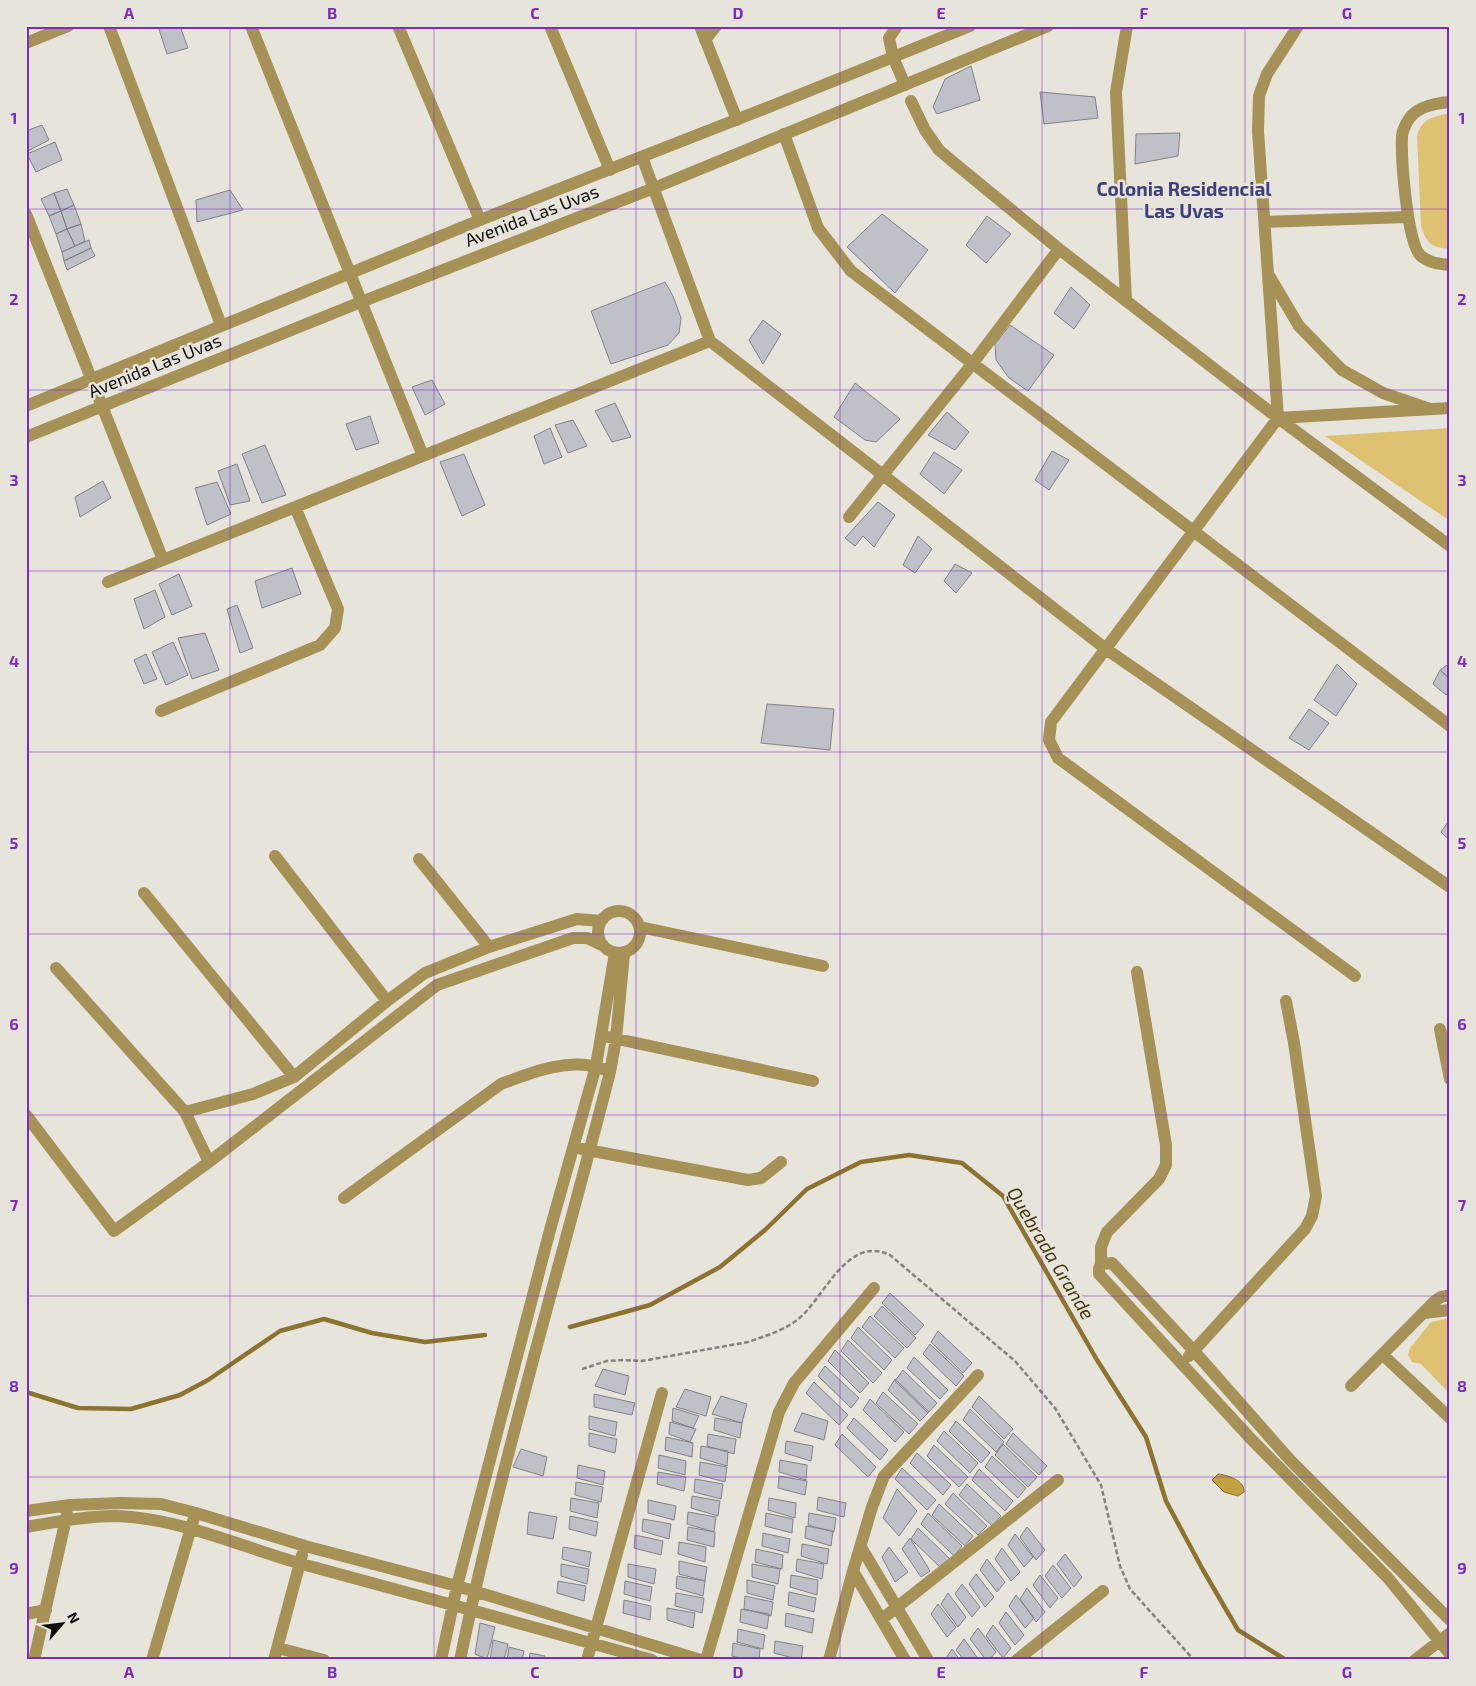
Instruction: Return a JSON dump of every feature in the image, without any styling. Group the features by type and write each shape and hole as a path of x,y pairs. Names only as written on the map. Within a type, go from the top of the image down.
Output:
{"street":[{"path":"26,43 68,26"},
{"path":"109,26 221,325"},
{"path":"251,26 423,456"},
{"path":"398,26 480,220"},
{"path":"550,26 610,170"},
{"path":"700,26 737,120"},
{"path":"706,40 716,26"},
{"path":"897,26 889,38 893,57 905,85"},
{"name":"Avenida Las Uvas","path":"26,406 480,220 737,120 970,26"},
{"name":"Avenida Las Uvas","path":"26,436 361,302 654,188 1048,26"},
{"path":"1126,301 1116,92 1127,26"},
{"path":"1298,26 1267,74 1259,96 1258,131 1278,418 1051,722 1049,740 1058,758 1356,976"},
{"path":"912,101 925,130 939,150 1059,249 1126,301 1278,418 1450,546"},
{"path":"1450,102 1425,107 1420,110 1409,118 1402,135 1407,216 1412,239 1420,255 1435,263 1450,265"},
{"path":"784,134 818,228 851,271 1450,726"},
{"path":"642,157 710,341 1106,649 1450,888"},
{"path":"26,214 163,560"},
{"path":"1265,222 1407,216"},
{"path":"849,517 973,364 1059,249"},
{"path":"1268,275 1299,326 1342,370 1383,393 1430,409"},
{"path":"108,582 710,341"},
{"path":"1278,418 1450,408"},
{"path":"161,710 320,645 335,628 338,609 295,507"},
{"path":"275,856 387,1000"},
{"path":"419,859 489,946"},
{"path":"144,894 294,1076"},
{"path":"26,1115 114,1231 209,1162 437,985 573,938 587,938 602,945 608,951 620,953 636,946 641,934 638,920 626,912 612,912 601,921 598,933 602,945"},
{"path":"185,1112 253,1094 294,1076 387,1000 425,972 489,946 577,919 601,921"},
{"path":"640,927 823,966"},
{"path":"441,1660 452,1605 558,1198 596,1066 601,1035 620,953"},
{"path":"460,1660 470,1609 534,1352 610,1072 616,1039 620,953"},
{"path":"56,968 185,1112 209,1162"},
{"path":"1137,972 1166,1145 1166,1165 1159,1179 1107,1232 1101,1247 1099,1274 1252,1440 1388,1578 1450,1654"},
{"path":"1182,1363 1305,1229 1312,1216 1316,1196 1294,1043 1286,1001"},
{"path":"1440,1029 1450,1079"},
{"path":"601,1035 813,1081"},
{"path":"344,1198 501,1084 527,1074 566,1064 596,1066 610,1072"},
{"path":"573,1147 748,1180 761,1178 781,1162"},
{"path":"558,1198 575,1202"},
{"path":"1101,1264 1112,1263 1194,1351 1290,1460 1450,1620"},
{"path":"706,1660 779,1412 794,1383 874,1288"},
{"path":"1350,1386 1441,1296 1450,1295"},
{"path":"1424,1313 1450,1310"},
{"path":"1383,1354 1450,1418"},
{"path":"829,1660 872,1507 884,1476 978,1374"},
{"path":"587,1660 662,1393"},
{"path":"882,1619 1058,1480"},
{"path":"26,1511 70,1505 161,1504 196,1512 305,1546 457,1586 701,1660"},
{"path":"34,1660 70,1505"},
{"path":"152,1660 196,1512"},
{"path":"26,1527 116,1516 155,1521 191,1529 300,1563 652,1660"},
{"path":"305,1546 276,1654 324,1660"},
{"path":"861,1547 928,1660"},
{"path":"853,1571 905,1660"},
{"path":"1017,1660 1102,1591"},
{"path":"26,1614 46,1610"},
{"path":"526,1624 531,1610"},
{"path":"1415,1660 1438,1641 1450,1634"}],"path":[{"path":"582,1369 607,1361 642,1361 748,1342 785,1329 799,1319 841,1267 852,1258 868,1252 882,1250 890,1254 1015,1361 1056,1408 1100,1485 1120,1566 1130,1589 1194,1660"}],"shaded area":[{"path":"1445,114 1450,114 1450,249 1434,246 1425,237 1421,226 1417,135 1425,122"},
{"path":"1450,428 1450,521 1325,436"},
{"path":"1450,1318 1450,1394 1421,1364 1412,1362 1408,1355 1410,1348 1431,1322"},
{"path":"1218,1474 1239,1481 1244,1488 1244,1492 1238,1496 1224,1492 1212,1480"}],"building":[{"path":"158,26 180,26 188,48 167,54"},
{"path":"971,66 980,100 937,114 933,107 945,79"},
{"path":"1040,92 1095,97 1098,118 1044,124"},
{"path":"42,125 49,140 28,151 26,131"},
{"path":"1180,133 1178,156 1135,164 1136,134"},
{"path":"55,142 62,160 36,172 27,154"},
{"path":"67,189 74,205 61,211 54,193"},
{"path":"230,190 243,210 197,222 196,200"},
{"path":"54,193 61,211 49,216 41,199"},
{"path":"74,205 81,224 67,229 61,211"},
{"path":"61,211 67,229 56,234 49,216"},
{"path":"882,214 928,250 895,293 847,247"},
{"path":"987,216 1011,234 986,263 966,245"},
{"path":"81,224 85,241 75,246 67,229"},
{"path":"67,229 75,246 62,252 56,234"},
{"path":"89,240 91,248 64,261 62,252"},
{"path":"91,248 95,256 67,270 64,261"},
{"path":"665,282 673,296 681,318 679,333 668,345 611,364 591,311"},
{"path":"1071,287 1090,305 1074,329 1054,313"},
{"path":"763,320 781,334 763,364 749,340"},
{"path":"1010,325 1054,355 1028,391 1009,378 996,360 995,344"},
{"path":"432,380 445,404 425,415 412,387"},
{"path":"855,383 900,419 876,442 865,440 834,417"},
{"path":"615,403 631,437 612,442 595,411"},
{"path":"947,412 969,432 955,450 928,435"},
{"path":"370,416 379,443 356,450 346,424"},
{"path":"573,420 587,446 568,453 555,425"},
{"path":"550,428 562,457 544,464 534,436"},
{"path":"265,445 286,495 262,503 242,454"},
{"path":"1052,451 1069,460 1049,490 1035,480"},
{"path":"934,452 962,470 944,494 920,474"},
{"path":"464,454 485,505 462,516 440,462"},
{"path":"237,464 250,501 230,505 218,471"},
{"path":"103,481 111,498 80,517 75,497"},
{"path":"217,482 231,514 207,525 195,488"},
{"path":"878,502 895,515 874,547 863,536 855,546 845,538"},
{"path":"918,536 932,549 915,573 903,565"},
{"path":"955,564 972,573 956,593 944,581"},
{"path":"292,568 301,594 262,608 255,581"},
{"path":"179,574 192,606 172,615 159,584"},
{"path":"155,590 165,617 144,629 134,599"},
{"path":"237,605 253,648 240,653 227,609"},
{"path":"205,633 219,670 192,679 178,638"},
{"path":"173,642 188,675 166,685 152,652"},
{"path":"146,654 157,679 144,684 134,660"},
{"path":"1450,663 1450,679 1440,670"},
{"path":"1337,664 1357,684 1336,716 1314,700"},
{"path":"1440,670 1450,679 1450,689 1446,695 1433,684"},
{"path":"767,704 834,709 830,750 761,743"},
{"path":"1309,709 1329,723 1309,750 1289,738"},
{"path":"1450,819 1450,841 1441,832"},
{"path":"890,1293 924,1325 915,1335 882,1303"},
{"path":"882,1306 916,1338 907,1348 874,1316"},
{"path":"870,1316 904,1348 895,1358 862,1327"},
{"path":"858,1327 892,1360 884,1370 851,1338"},
{"path":"938,1331 972,1363 963,1373 931,1342"},
{"path":"848,1340 882,1373 873,1383 841,1351"},
{"path":"930,1344 964,1376 956,1386 923,1354"},
{"path":"835,1350 869,1383 860,1393 828,1361"},
{"path":"914,1357 948,1390 940,1399 907,1368"},
{"path":"825,1366 859,1398 851,1408 818,1376"},
{"path":"603,1369 629,1376 625,1395 595,1386"},
{"path":"903,1370 937,1403 928,1413 895,1381"},
{"path":"895,1379 929,1412 920,1421 888,1390"},
{"path":"814,1382 848,1415 839,1425 806,1393"},
{"path":"685,1389 711,1397 706,1416 676,1407"},
{"path":"883,1392 918,1424 909,1434 876,1403"},
{"path":"594,1394 635,1403 632,1415 594,1407"},
{"path":"721,1396 747,1404 742,1423 712,1414"},
{"path":"979,1396 1013,1429 1004,1439 972,1407"},
{"path":"870,1399 904,1432 895,1442 863,1410"},
{"path":"673,1408 699,1416 693,1428 672,1421"},
{"path":"970,1409 1004,1442 996,1452 963,1420"},
{"path":"802,1413 828,1421 824,1440 794,1431"},
{"path":"589,1416 617,1422 615,1436 589,1429"},
{"path":"715,1418 742,1423 740,1438 714,1430"},
{"path":"854,1418 888,1450 880,1460 847,1428"},
{"path":"956,1421 990,1453 981,1463 949,1431"},
{"path":"670,1422 696,1429 690,1442 669,1434"},
{"path":"944,1431 978,1463 970,1473 937,1441"},
{"path":"589,1433 617,1439 615,1453 589,1446"},
{"path":"1013,1433 1047,1466 1039,1475 1006,1444"},
{"path":"708,1434 736,1439 734,1454 707,1446"},
{"path":"842,1434 876,1467 868,1477 835,1445"},
{"path":"666,1437 693,1443 692,1457 665,1450"},
{"path":"786,1441 813,1446 811,1461 785,1453"},
{"path":"1003,1444 1037,1477 1028,1487 995,1455"},
{"path":"934,1445 968,1477 959,1487 927,1456"},
{"path":"701,1446 728,1451 727,1466 700,1458"},
{"path":"521,1449 547,1457 543,1476 513,1467"},
{"path":"917,1453 951,1485 943,1495 910,1463"},
{"path":"659,1455 686,1461 685,1475 658,1468"},
{"path":"992,1456 1026,1488 1018,1498 985,1467"},
{"path":"780,1460 807,1465 806,1480 779,1472"},
{"path":"700,1462 727,1467 725,1482 699,1475"},
{"path":"578,1465 605,1471 603,1485 577,1478"},
{"path":"902,1468 936,1500 927,1510 895,1479"},
{"path":"979,1469 1013,1501 1005,1511 972,1480"},
{"path":"658,1472 686,1477 684,1491 657,1484"},
{"path":"779,1476 807,1481 805,1495 778,1488"},
{"path":"695,1479 723,1484 721,1499 694,1492"},
{"path":"576,1482 603,1487 601,1502 575,1495"},
{"path":"967,1484 1001,1516 992,1526 959,1495"},
{"path":"897,1489 917,1511 899,1536 883,1518"},
{"path":"953,1493 987,1526 978,1535 945,1504"},
{"path":"692,1496 720,1501 718,1516 691,1508"},
{"path":"818,1497 846,1503 844,1517 817,1510"},
{"path":"571,1498 599,1503 597,1518 570,1511"},
{"path":"769,1498 796,1503 795,1518 768,1510"},
{"path":"648,1500 676,1506 674,1520 648,1513"},
{"path":"939,1504 973,1536 965,1546 932,1515"},
{"path":"529,1512 557,1517 553,1539 527,1534"},
{"path":"688,1512 716,1517 714,1532 687,1524"},
{"path":"766,1513 793,1519 792,1533 765,1526"},
{"path":"809,1513 836,1518 834,1532 808,1525"},
{"path":"928,1513 962,1546 954,1556 921,1524"},
{"path":"570,1516 598,1522 596,1536 569,1529"},
{"path":"643,1519 671,1524 669,1539 642,1531"},
{"path":"806,1526 833,1531 831,1546 805,1538"},
{"path":"688,1527 715,1532 714,1547 687,1540"},
{"path":"1027,1527 1045,1550 1036,1560 1020,1537"},
{"path":"918,1528 952,1561 943,1570 911,1539"},
{"path":"763,1533 790,1539 788,1553 762,1546"},
{"path":"1015,1534 1033,1557 1024,1567 1008,1545"},
{"path":"635,1535 663,1541 661,1555 634,1548"},
{"path":"910,1538 930,1571 921,1577 902,1549"},
{"path":"679,1542 706,1547 705,1562 678,1554"},
{"path":"802,1544 829,1549 827,1564 801,1556"},
{"path":"563,1547 591,1552 589,1567 562,1559"},
{"path":"889,1547 908,1572 895,1582 882,1557"},
{"path":"1002,1548 1020,1572 1011,1581 995,1559"},
{"path":"756,1549 783,1555 782,1569 755,1562"},
{"path":"1065,1554 1082,1577 1074,1587 1057,1564"},
{"path":"797,1559 824,1564 822,1579 796,1571"},
{"path":"987,1559 1005,1582 997,1592 980,1570"},
{"path":"679,1561 707,1567 705,1581 679,1574"},
{"path":"561,1564 589,1569 587,1584 561,1576"},
{"path":"628,1564 656,1569 654,1584 628,1577"},
{"path":"752,1564 780,1569 778,1584 752,1577"},
{"path":"1053,1565 1071,1588 1062,1598 1045,1576"},
{"path":"976,1574 994,1597 985,1607 969,1584"},
{"path":"791,1575 818,1580 817,1595 790,1587"},
{"path":"1040,1575 1058,1598 1050,1608 1033,1585"},
{"path":"677,1576 705,1581 703,1596 676,1588"},
{"path":"747,1580 775,1586 773,1600 747,1593"},
{"path":"558,1581 586,1586 584,1601 557,1593"},
{"path":"625,1581 652,1587 650,1601 624,1594"},
{"path":"962,1584 980,1607 972,1617 955,1594"},
{"path":"1027,1588 1045,1612 1036,1622 1020,1599"},
{"path":"789,1592 816,1598 814,1612 788,1605"},
{"path":"676,1593 704,1598 702,1613 675,1606"},
{"path":"948,1593 966,1617 958,1627 941,1604"},
{"path":"1016,1595 1034,1618 1025,1628 1009,1606"},
{"path":"745,1596 773,1602 771,1616 744,1609"},
{"path":"624,1600 651,1606 650,1620 623,1613"},
{"path":"938,1604 956,1627 947,1637 931,1614"},
{"path":"667,1608 695,1613 693,1628 667,1620"},
{"path":"741,1609 769,1614 767,1629 740,1622"},
{"path":"1006,1612 1024,1635 1015,1645 999,1623"},
{"path":"786,1613 814,1619 812,1633 785,1626"},
{"path":"480,1623 495,1627 487,1659 475,1654"},
{"path":"993,1625 1011,1648 1003,1658 986,1636"},
{"path":"978,1628 996,1652 989,1660 986,1660 970,1639"},
{"path":"738,1629 765,1635 763,1649 737,1642"},
{"path":"964,1639 979,1660 964,1660 956,1650"},
{"path":"493,1640 508,1644 504,1660 490,1660"},
{"path":"775,1641 803,1646 801,1660 774,1653"},
{"path":"733,1643 760,1649 759,1660 747,1660 732,1656"},
{"path":"509,1647 524,1651 522,1660 507,1660"},
{"path":"952,1649 960,1660 945,1660"},
{"path":"530,1653 545,1656 544,1660 529,1660"}],"waterway":[{"name":"Quebrada Grande","path":"570,1327 650,1305 720,1267 765,1230 807,1189 861,1162 909,1155 962,1163 1003,1196 1097,1360 1146,1437 1166,1501 1238,1630 1286,1660"},
{"name":"Quebrada Grande","path":"26,1392 78,1408 131,1409 180,1395 208,1380 280,1331 324,1319 372,1333 425,1342 485,1335"}],"district":[{"name":"Colonia Residencial Las Uvas","path":"1184,200"}]}
